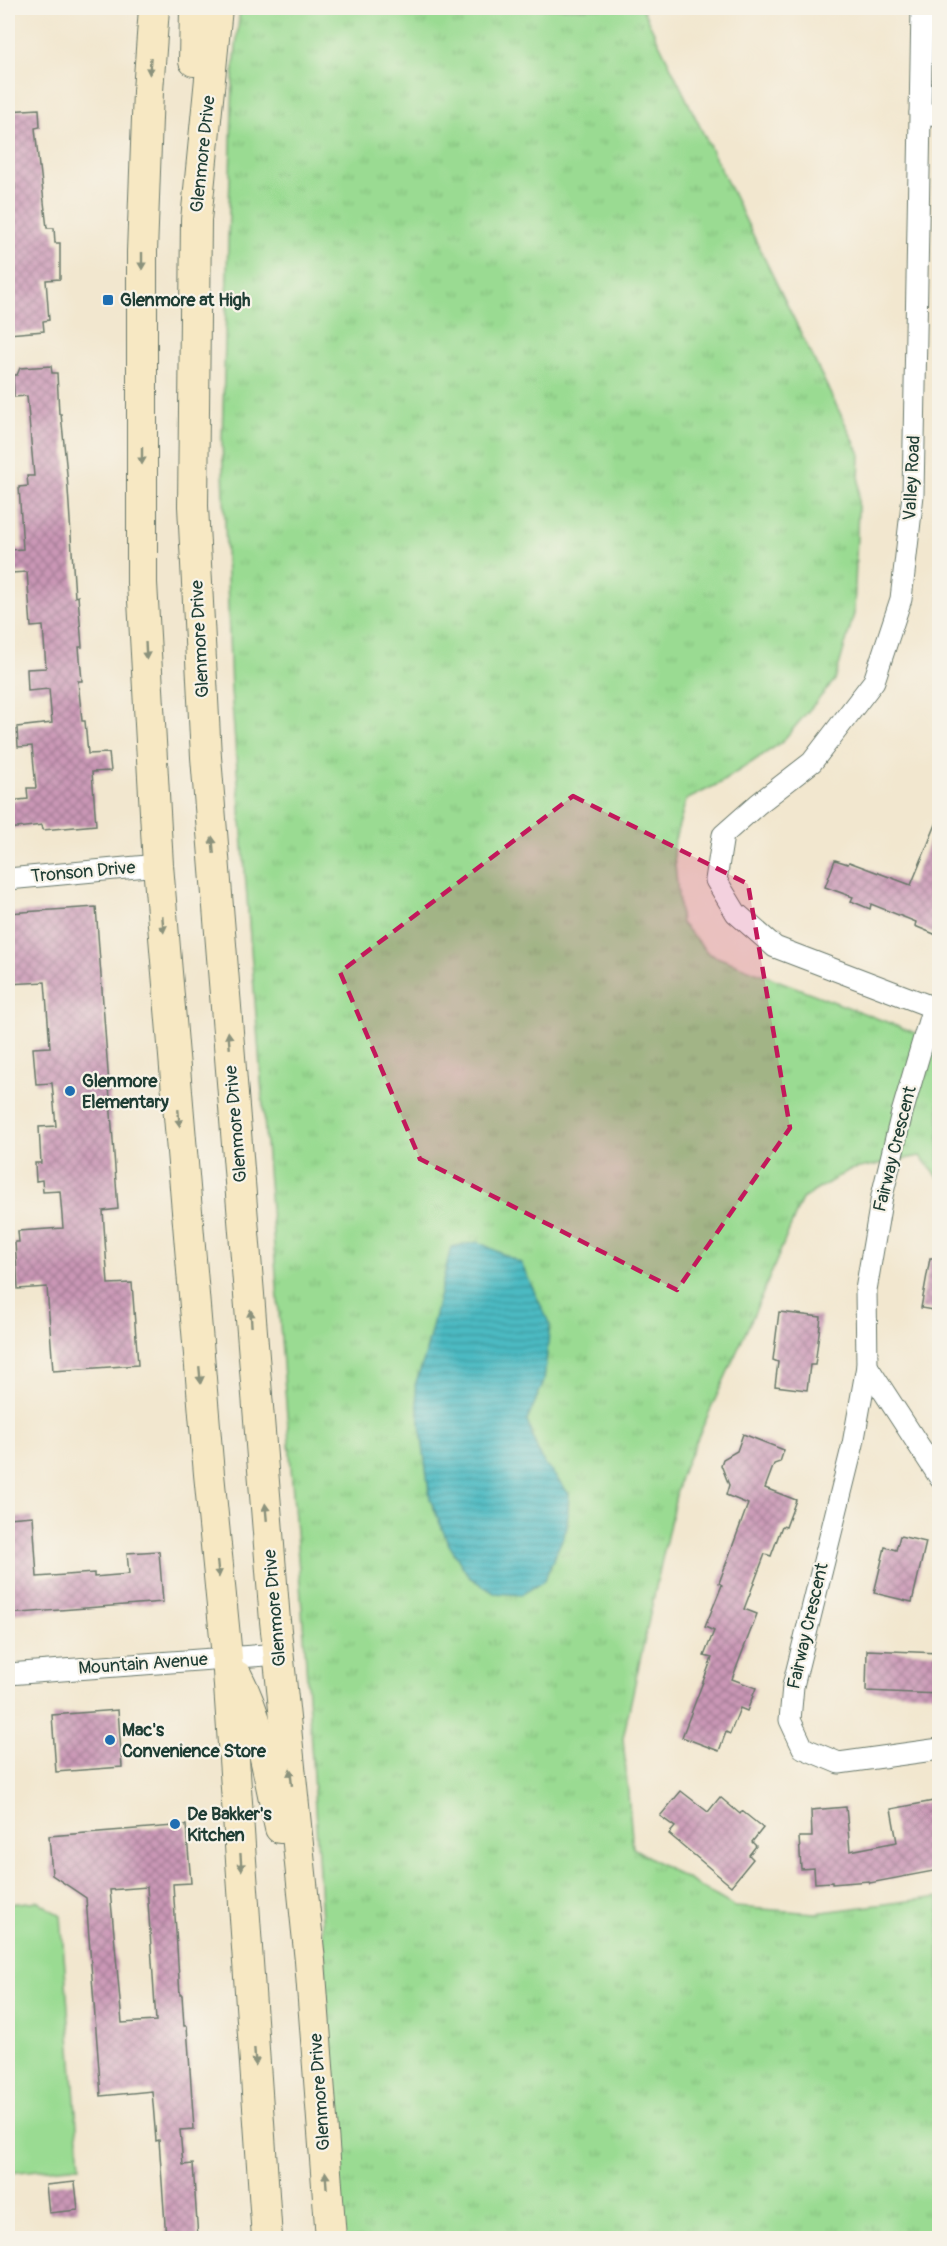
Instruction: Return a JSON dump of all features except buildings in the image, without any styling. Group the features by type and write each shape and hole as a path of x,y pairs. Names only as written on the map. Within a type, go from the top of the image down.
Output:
{"main road":[{"path":"154,8 148,91 142,252 142,560 158,865 208,1474 227,1657 267,2238"},
{"path":"195,8 193,95 196,220"},
{"name":"Glenmore Drive","path":"217,8 196,220 193,506 206,757 279,1654 310,1961 331,2238"},
{"path":"227,1657 246,1694 263,1753 310,1961"}],"street":[{"name":"Valley Road","path":"922,8 930,114 913,495 901,599 874,681 812,762 723,835 716,880 736,913 776,947 936,1008"},
{"name":"Tronson Drive","path":"8,879 158,865"},
{"name":"Fairway Crescent","path":"936,1008 902,1113 882,1196 866,1290 867,1366 853,1444 793,1686 790,1720 803,1748 839,1763 939,1749"},
{"path":"867,1366 939,1478"},
{"name":"Mountain Avenue","path":"8,1674 279,1654"}],"highlighted area":[{"path":"573,796 748,884 790,1128 677,1290 420,1159 340,972"}],"green space":[{"path":"240,8 642,8 860,454 854,614 835,680 781,743 720,783 686,800 673,846 681,923 709,954 939,1042 939,1178 920,1156 849,1170 802,1199 758,1305 680,1477 623,1738 633,1848 735,1907 815,1913 939,1897 939,2238 342,2238 305,1649 231,691 222,440 233,78"},
{"path":"38,1901 61,1916 80,2166 8,2173 8,1904"}],"water":[{"path":"478,1242 521,1263 550,1325 544,1381 527,1421 540,1457 569,1494 567,1528 544,1581 521,1595 494,1593 469,1577 448,1543 430,1499 415,1385 425,1356 451,1247"}],"place":[{"name":"Glenmore at High","path":"108,300"},
{"name":"Glenmore Elementary","path":"70,1091"},
{"name":"Mac's Convenience Store","path":"110,1740"},
{"name":"De Bakker's Kitchen","path":"175,1824"}]}
